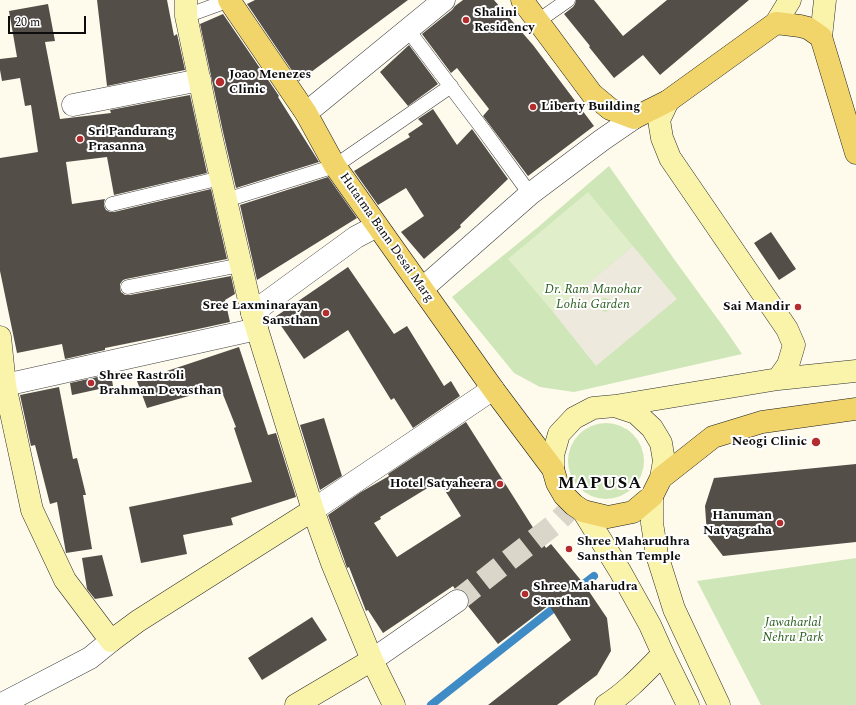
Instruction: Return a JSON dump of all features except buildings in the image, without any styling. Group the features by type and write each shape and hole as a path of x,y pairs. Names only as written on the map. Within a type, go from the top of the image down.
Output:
{"main road":[{"name":"Hutatma Bann Desai Marg","path":"230,0 306,113 335,166 493,389 553,469"},
{"path":"522,0 592,94 610,109 634,118 668,100 776,23 808,28 821,37 856,153"},
{"path":"553,469 557,483 564,495 574,505 583,511 608,517 633,512 656,487 713,437 762,422 856,409"}],"street":[{"path":"306,113 444,0"},
{"path":"776,23 790,0"},
{"path":"821,37 825,0"},
{"path":"186,8 221,178 255,321 313,510 332,563 372,660 394,705"},
{"path":"73,105 200,80"},
{"path":"668,100 659,120 662,138 670,158 787,329 794,345 788,365 778,379"},
{"path":"422,289 530,194 634,118"},
{"path":"5,385 255,321 356,237 377,226"},
{"path":"0,337 5,385 32,510 65,580 111,641"},
{"path":"553,469 553,455 559,434 574,418 593,408 615,406 778,379 856,371"},
{"path":"0,705 90,658 138,622 313,510 493,389"},
{"path":"615,406 636,413 652,428 661,443 664,461 656,487 652,523 657,555 674,609 719,705"},
{"path":"583,511 620,571 650,625 688,705"},
{"path":"296,705 372,660 457,601"},
{"path":"606,705 616,699 644,674 663,654"}],"lane":[{"path":"186,8 230,0"},
{"path":"538,21 568,0"},
{"path":"408,30 451,86 483,134 530,194"},
{"path":"226,200 335,166 451,86"},
{"path":"112,204 221,178"},
{"path":"128,287 241,265"}],"green space":[{"name":"Dr. Ram Manohar Lohia Garden","path":"609,166 742,354 574,392 540,387 514,373 452,297 537,228"},
{"path":"588,192 633,246 553,312 508,259"},
{"path":"606,423 620,426 633,434 641,447 644,461 641,475 633,488 620,496 606,499 592,496 579,488 571,475 568,461 571,447 579,434 592,426"},
{"name":"Jawaharlal Nehru Park","path":"856,558 856,705 761,705 697,581"}],"shaded area":[{"path":"633,246 677,299 596,366 553,312","holes":["600,299 609,299 611,302 611,307 605,312 598,307 598,303"]}],"waterway":[{"path":"576,590 594,576"},
{"path":"431,705 559,604"}],"tunnel":[{"path":"457,601 556,523 574,505"}],"place":[{"name":"Shalini Residency","path":"466,20"},
{"name":"Joao Menezes Clinic","path":"220,82"},
{"name":"Liberty Building","path":"533,107"},
{"name":"Sri Pandurang Prasanna","path":"80,139"},
{"name":"Sai Mandir","path":"798,307"},
{"name":"Sree Laxminarayan Sansthan","path":"326,313"},
{"name":"Shree Rastroli Brahman Devasthan","path":"91,383"},
{"name":"Neogi Clinic","path":"816,442"},
{"name":"Hotel Satyaheera","path":"500,484"},
{"name":"Hanuman Natyagraha","path":"780,523"},
{"name":"Shree Maharudhra Sansthan Temple","path":"569,549"},
{"name":"Shree Maharudra Sansthan","path":"525,594"}],"district":[{"name":"MAPUSA","path":"600,485"}]}
